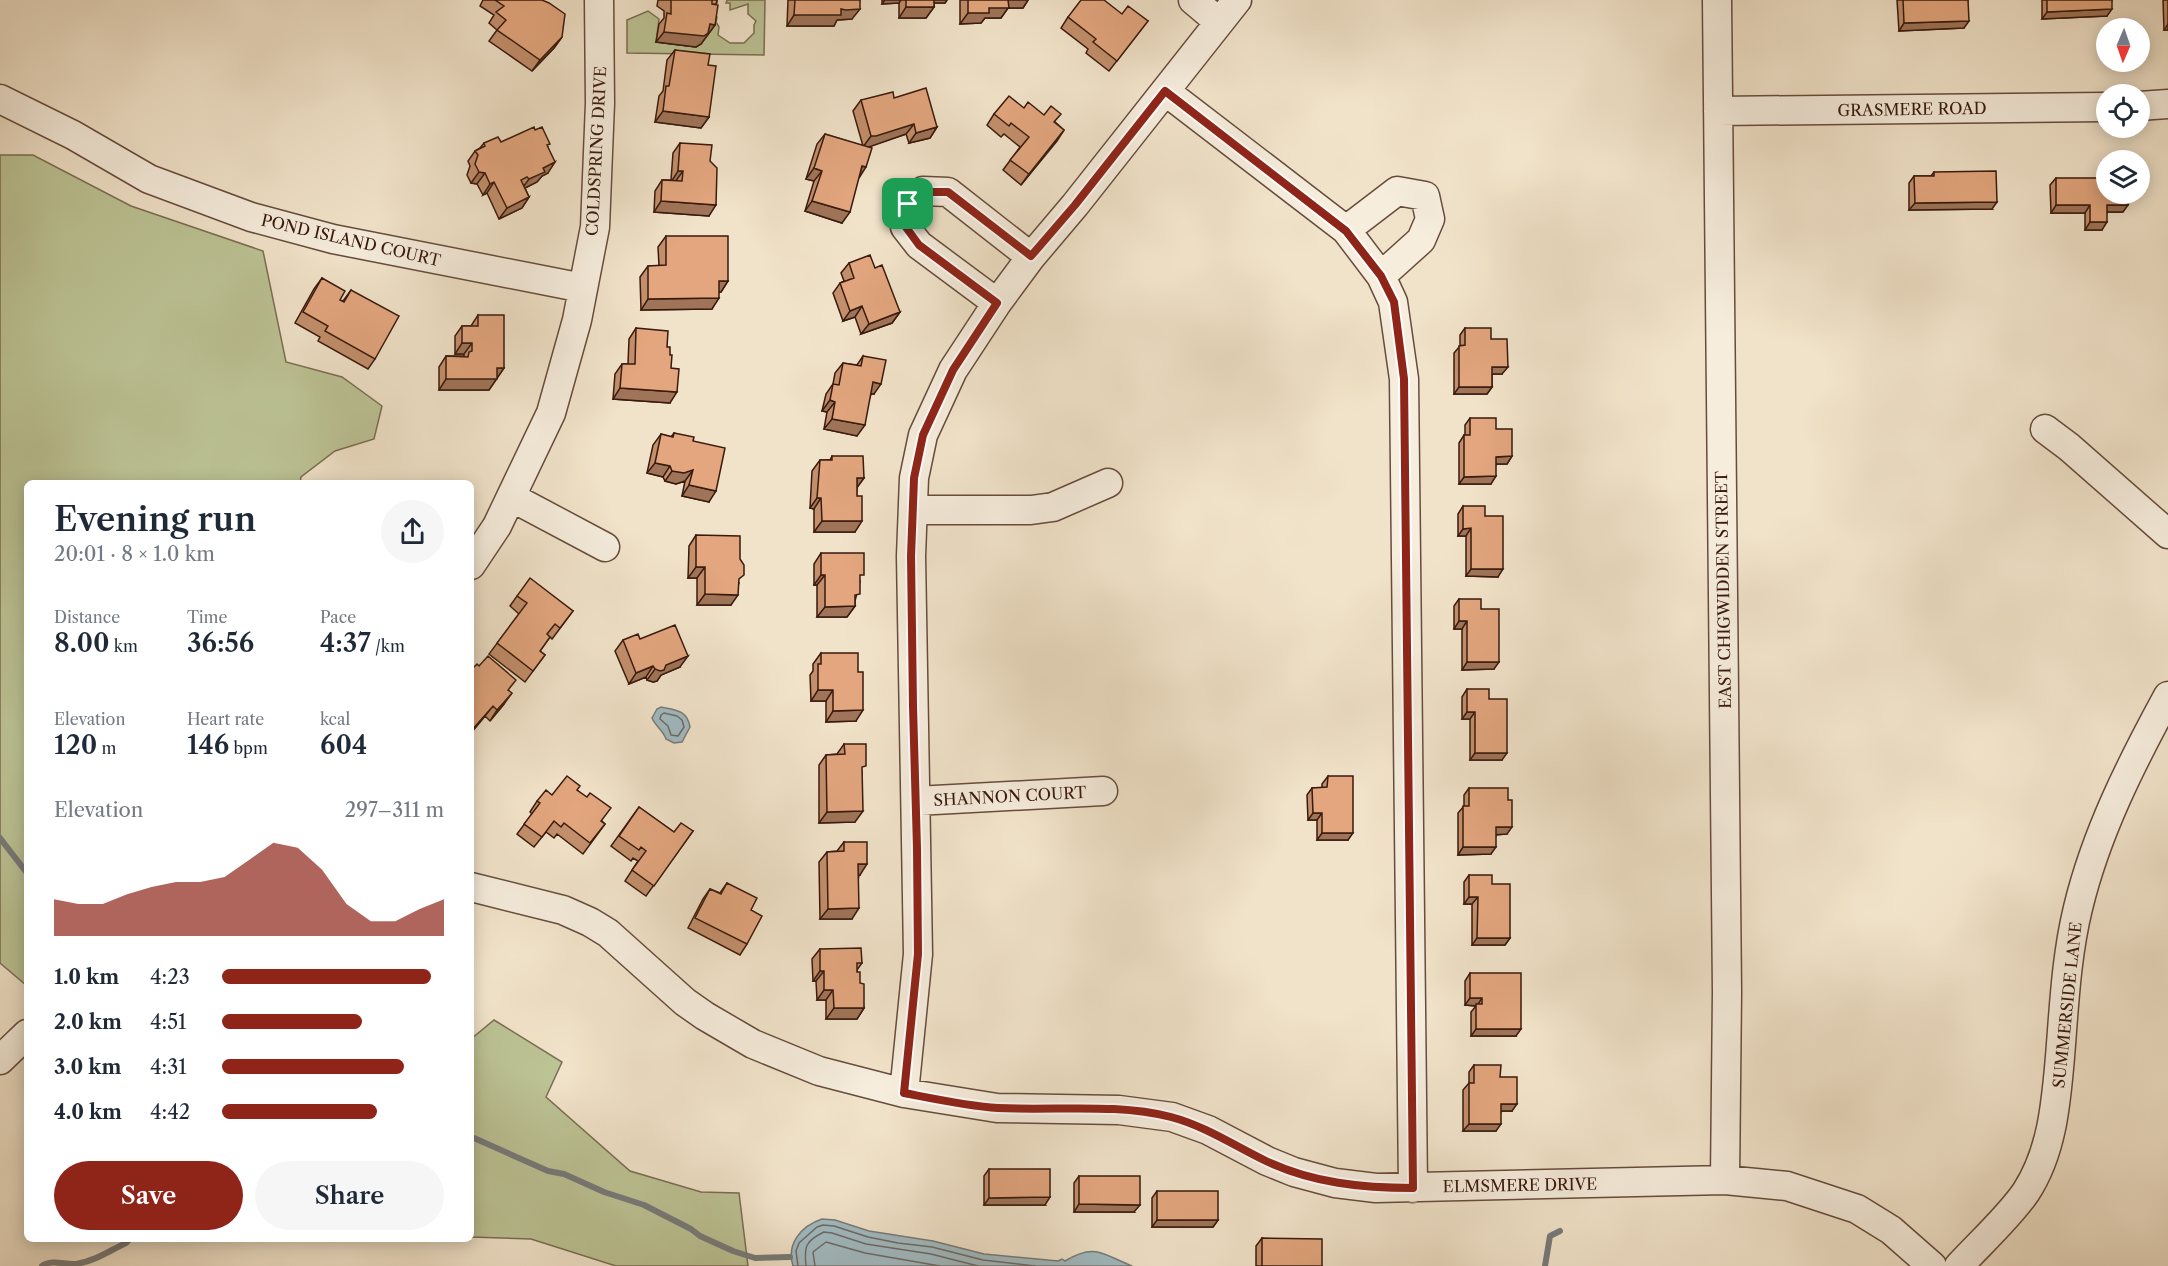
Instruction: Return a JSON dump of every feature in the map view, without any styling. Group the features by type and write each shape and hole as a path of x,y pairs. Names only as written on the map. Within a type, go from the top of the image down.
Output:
{"street":[{"name":"COLDSPRING DRIVE","path":"474,560 497,526 551,412 577,320 595,227 600,103 599,0"},
{"path":"1193,0 1219,22"},
{"path":"904,1093 918,954 913,706 913,510 914,478 923,435 953,370 997,303 1031,256 1075,205 1237,0"},
{"name":"EAST CHIGWIDDEN STREET","path":"1717,0 1727,992 1725,1180"},
{"path":"1165,91 1346,231 1381,276 1394,302 1404,379 1413,1188"},
{"name":"POND ISLAND COURT","path":"0,99 73,135 149,179 251,217 333,238 583,288"},
{"path":"2150,105 2168,104"},
{"name":"GRASMERE ROAD","path":"1718,111 2096,107"},
{"path":"1346,231 1397,191 1425,196 1430,219 1421,240 1381,276"},
{"path":"997,303 919,245 905,226 908,204 923,192 948,192 1031,256"},
{"path":"2045,429 2069,447 2168,534"},
{"path":"913,510 1004,510 1053,507 1107,483"},
{"path":"511,497 605,547"},
{"name":"SUMMERSIDE LANE","path":"1959,1266 2026,1192 2042,1162 2049,1140 2056,1099 2068,966 2078,908 2107,816 2168,696"},
{"name":"SHANNON COURT","path":"916,801 1104,791"},
{"name":"ELMSMERE DRIVE","path":"474,888 563,910 590,922 608,933 685,1002 705,1016 753,1044 819,1071 904,1093 997,1108 1109,1109 1144,1112 1172,1118 1208,1130 1267,1161 1294,1172 1335,1183 1376,1188 1725,1180 1787,1186 1857,1209 1891,1230 1932,1266"},
{"path":"0,1060 24,1037"}],"green space":[{"path":"727,0 765,0 764,55 627,53 627,20 648,11 659,19 656,42 696,47 701,44 710,15 717,17 718,35 730,43 744,43 754,33 756,21 748,14 748,4 730,10 730,3 726,3"},
{"path":"0,155 33,155 131,206 263,251 286,362 342,377 382,406 374,439 335,451 301,477 300,480 24,480 24,983 0,963"},
{"path":"494,1020 562,1062 546,1097 630,1171 701,1192 739,1193 748,1266 616,1266 531,1239 474,1237 474,1037"}],"water":[{"path":"661,707 680,712 689,721 690,727 682,742 674,743 666,739 652,718 657,709"},
{"path":"822,1219 835,1220 869,1231 933,1241 984,1254 1065,1261 1084,1252 1098,1252 1132,1266 793,1266 792,1250 797,1237 808,1226"}],"building":[{"path":"495,0 542,0 549,3 565,14 562,37 540,60 497,30 506,20 496,12 504,6"},
{"path":"671,0 712,0 712,4 718,5 715,25 710,24 708,33 704,36 664,32 667,13 671,14"},
{"path":"795,0 860,0 860,9 841,9 841,15 794,15"},
{"path":"906,0 934,0 934,7 906,7"},
{"path":"968,0 1008,0 1009,8 989,8 989,13 968,13"},
{"path":"1081,0 1104,0 1122,14 1128,6 1148,21 1117,61 1093,42 1096,39 1068,17"},
{"path":"1903,0 1968,0 1969,21 1904,23"},
{"path":"2047,0 2112,0 2112,9 2047,12"},
{"path":"675,50 710,54 708,65 716,66 709,117 663,111 666,86 669,86"},
{"path":"926,88 937,127 916,133 914,124 871,136 861,100 893,92 894,98"},
{"path":"1009,96 1024,108 1028,102 1044,115 1051,106 1061,114 1054,122 1064,130 1029,174 1010,160 1029,137 1011,123 1009,126 994,114"},
{"path":"534,127 535,130 542,127 555,162 543,168 545,172 521,180 529,197 507,208 494,182 490,184 485,173 479,172 475,164 478,155 475,151 485,146 484,143 498,137 501,142"},
{"path":"825,134 872,148 866,167 862,166 850,212 812,201 822,171 814,168"},
{"path":"680,143 712,145 710,161 717,168 716,205 661,201 662,180 682,181 683,171 678,171"},
{"path":"1996,171 1997,202 1915,203 1914,176 1934,176 1934,172"},
{"path":"2056,178 2096,178 2096,204 2128,204 2107,205 2107,222 2090,222 2090,205 2056,205"},
{"path":"666,236 728,236 728,281 719,281 719,298 648,299 648,266 666,265"},
{"path":"870,255 875,268 882,265 900,312 869,324 862,306 850,311 840,283 854,278 849,263"},
{"path":"322,278 345,291 340,300 344,302 351,290 399,316 375,359 325,331 328,326 303,312"},
{"path":"478,315 504,315 504,368 497,368 497,379 446,379 446,356 468,357 469,352 472,351 472,343 462,343 462,326 478,326"},
{"path":"636,328 668,331 667,347 670,347 670,355 672,355 671,368 679,369 677,392 620,388 622,364 635,364"},
{"path":"1465,328 1491,328 1491,339 1507,339 1508,367 1492,367 1492,387 1459,387 1459,346 1465,345"},
{"path":"863,356 886,360 881,384 873,382 865,425 832,419 835,402 830,400 833,384 839,385 843,363 861,366"},
{"path":"1470,418 1496,418 1496,429 1512,429 1512,456 1496,457 1496,476 1464,477 1464,435 1470,435"},
{"path":"674,433 694,437 693,441 725,448 716,491 689,485 693,470 684,473 672,471 670,466 655,463 661,434 673,437"},
{"path":"832,456 863,456 864,478 857,478 857,496 862,496 862,521 822,521 821,498 817,498 820,460 832,460"},
{"path":"1463,506 1485,506 1485,516 1503,516 1503,569 1471,569 1471,528 1463,529"},
{"path":"696,535 740,536 740,559 744,565 744,575 739,579 738,595 705,594 705,567 696,567"},
{"path":"821,553 864,553 864,575 860,575 860,594 855,595 855,606 825,607 825,575 821,575"},
{"path":"530,578 573,611 560,628 555,624 547,634 550,637 540,651 545,655 533,671 497,643 527,603 517,596"},
{"path":"1459,599 1481,599 1481,609 1499,609 1499,662 1467,662 1467,621 1459,621"},
{"path":"675,625 688,656 666,665 664,670 660,671 653,666 636,673 623,640 638,634 640,639"},
{"path":"821,653 858,653 858,672 863,672 863,710 833,711 833,690 818,690 818,664 821,664"},
{"path":"488,656 516,680 508,690 512,693 497,710 493,706 474,728 474,667 477,664 479,666"},
{"path":"1467,689 1489,689 1489,699 1507,699 1507,753 1475,753 1475,712 1467,712"},
{"path":"844,744 866,744 866,766 862,767 863,811 827,812 826,755 845,754"},
{"path":"567,776 580,786 577,790 587,797 590,793 611,808 601,821 605,824 590,843 564,823 561,827 554,821 542,837 524,824 540,803 537,801 546,790 552,795"},
{"path":"1328,776 1353,776 1353,833 1322,833 1322,813 1313,813 1312,788 1327,787"},
{"path":"1469,788 1508,788 1508,800 1512,800 1512,827 1496,827 1496,847 1463,847 1463,806 1469,806"},
{"path":"639,807 674,832 681,823 693,831 654,886 632,870 646,851 641,847 639,850 619,836"},
{"path":"844,842 867,842 867,864 858,864 859,908 828,909 827,852 844,851"},
{"path":"1469,875 1492,875 1492,884 1510,884 1510,938 1477,938 1478,897 1469,897"},
{"path":"727,883 757,898 751,910 762,916 747,944 695,918 710,889 721,894"},
{"path":"861,948 862,963 857,963 857,972 860,972 860,983 864,984 864,1008 834,1008 833,990 824,990 824,971 820,971 820,949"},
{"path":"1470,973 1521,973 1521,1029 1476,1029 1476,1004 1482,1004 1482,998 1470,998"},
{"path":"1474,1065 1501,1065 1500,1077 1517,1077 1517,1104 1501,1104 1501,1124 1469,1124 1469,1083 1474,1083"},
{"path":"989,1169 1050,1169 1050,1197 989,1198"},
{"path":"1079,1176 1140,1176 1140,1205 1079,1204"},
{"path":"1157,1191 1218,1191 1218,1220 1157,1220"},
{"path":"1262,1238 1322,1239 1322,1266 1262,1266"}],"waterway":[{"path":"0,838 24,869"},
{"path":"474,1138 548,1171 564,1174 604,1192 644,1205 700,1236 733,1251 755,1258 790,1257"},
{"path":"1545,1266 1550,1236 1560,1231"},
{"path":"42,1266 50,1263 76,1264 89,1261 127,1242"}],"route":[{"path":"1165,91 1330,217 1346,231 1381,276 1394,302 1404,379 1413,1188 1376,1188 1335,1183 1294,1172 1267,1161 1208,1130 1172,1118 1144,1112 997,1108 904,1093 918,954 911,556 914,478 923,435 953,370 997,303 919,245 905,226 908,204 923,192 948,192 1031,256 1075,205 1165,91"}]}
